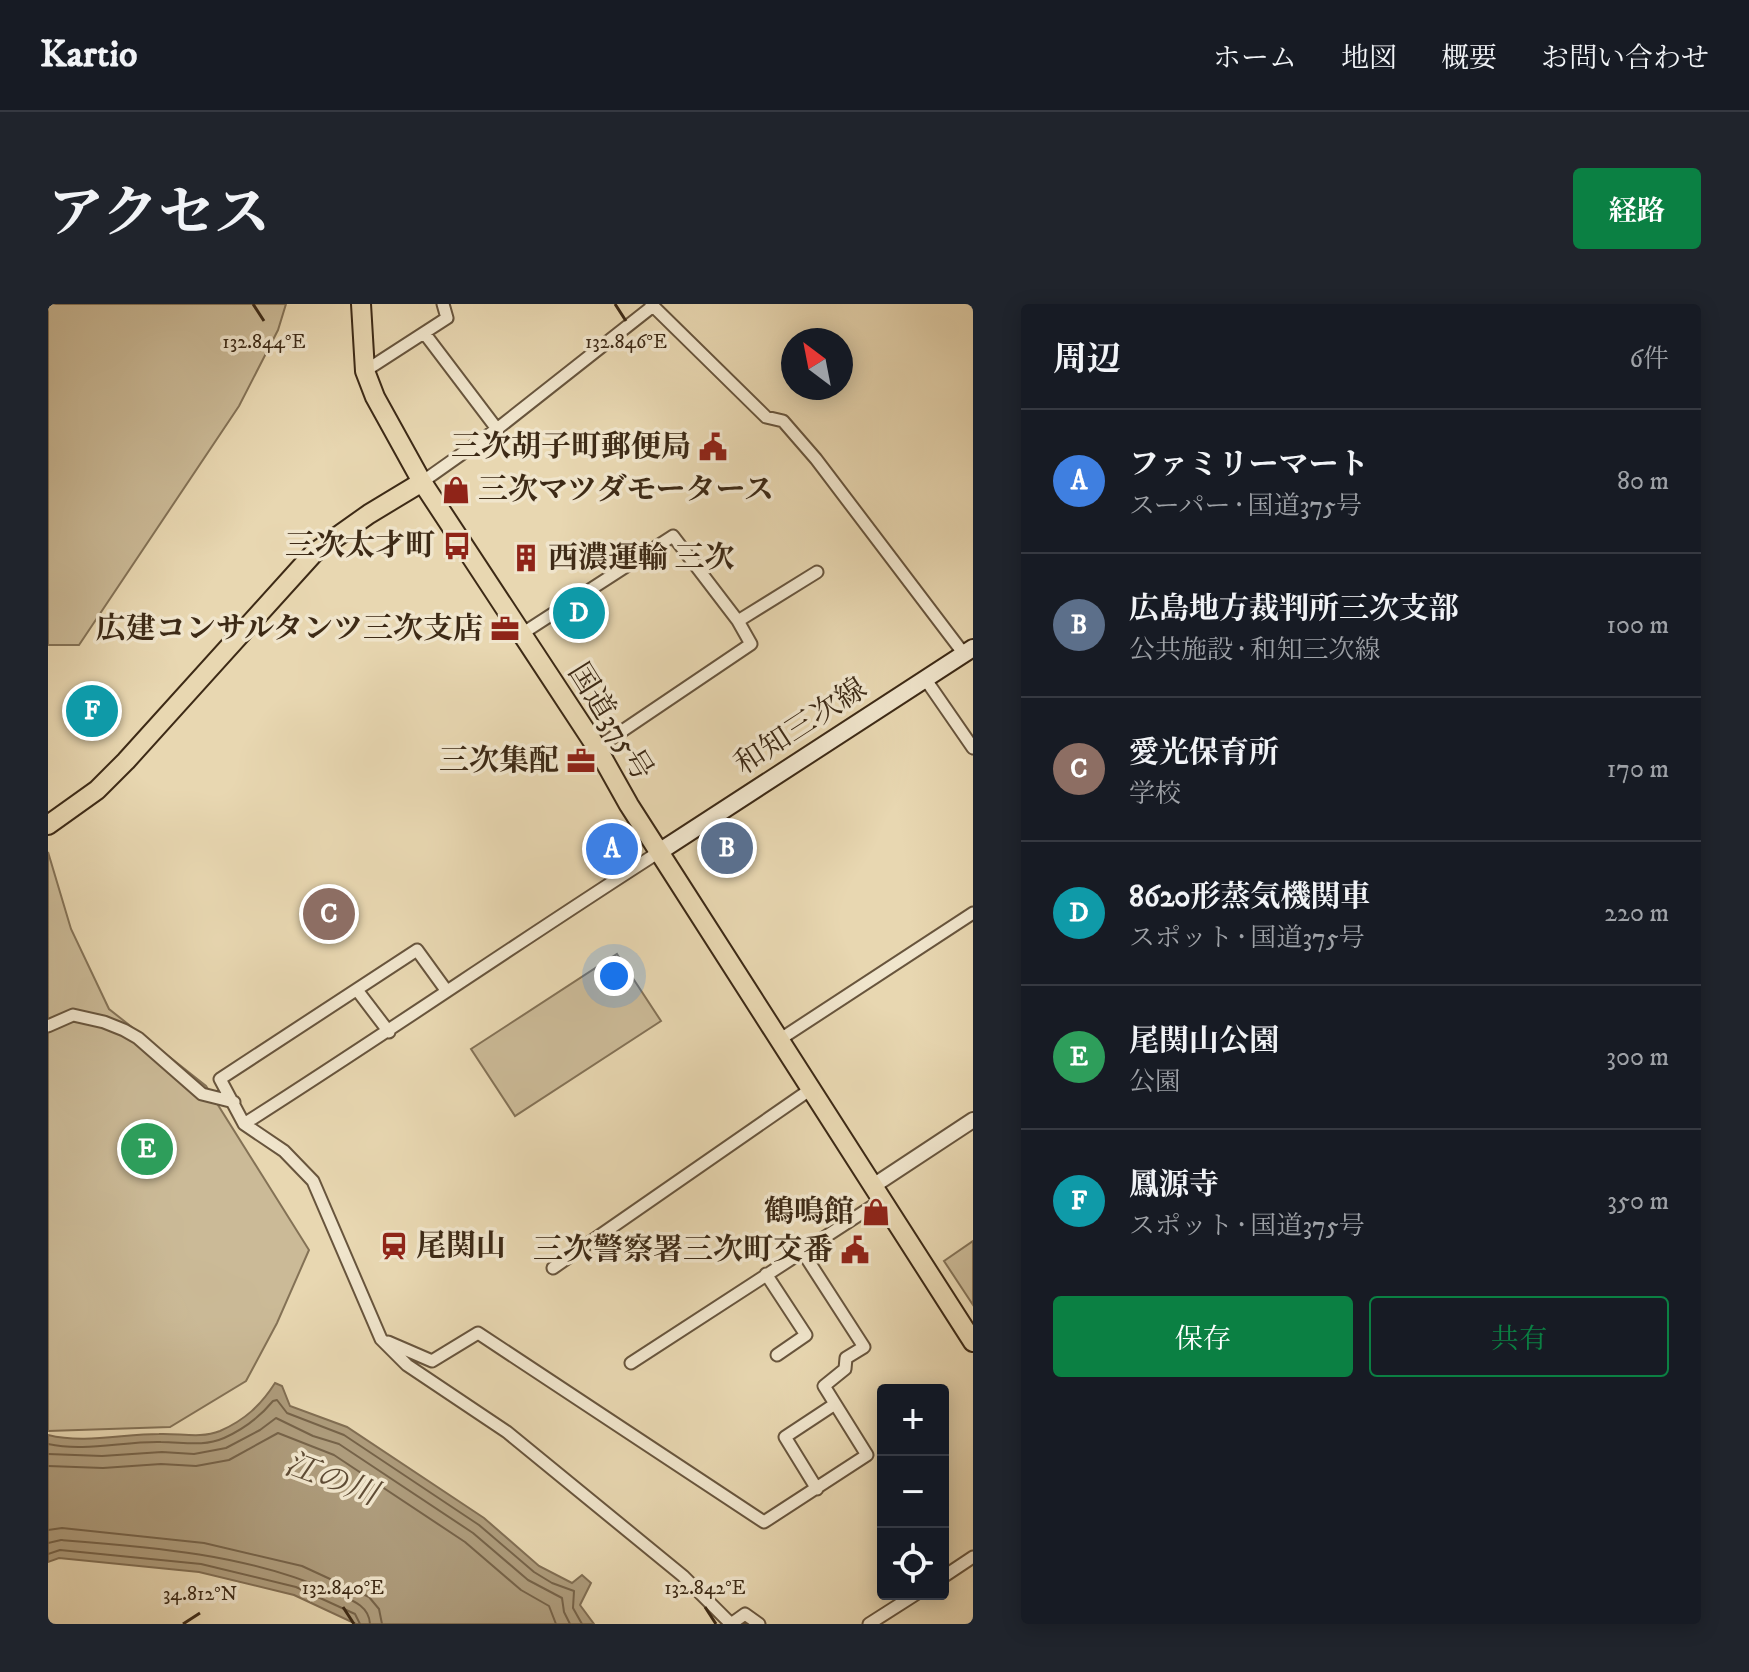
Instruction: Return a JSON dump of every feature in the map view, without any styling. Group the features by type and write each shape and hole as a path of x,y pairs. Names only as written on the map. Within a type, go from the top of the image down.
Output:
{"main road":[{"path":"361,304 365,371"},
{"name":"国道375号","path":"365,371 375,397 422,482 597,748 659,852 973,1342"},
{"path":"48,825 97,790 126,761 314,553 422,482"},
{"name":"和知三次線","path":"659,852 969,651"}],"street":[{"path":"365,371 447,318 443,304"},
{"path":"422,482 497,429 652,305 766,417 783,421 969,651"},
{"path":"425,334 497,429"},
{"path":"520,635 673,536 738,621 751,644 597,748"},
{"path":"738,621 817,572"},
{"path":"926,680 973,748"},
{"path":"244,1124 389,1032 446,990 659,852"},
{"path":"779,1040 973,913"},
{"path":"446,990 417,950 220,1079 244,1124 284,1151 313,1181 381,1339 407,1365 507,1432 683,1576 731,1624 745,1614 759,1624"},
{"path":"357,990 389,1032"},
{"path":"48,1026 73,1015 124,1030 138,1038 202,1094 234,1102"},
{"path":"553,1268 811,1089"},
{"path":"631,1363 802,1251 973,1120"},
{"path":"381,1339 432,1361 478,1333 764,1522 867,1455 824,1386 845,1369 846,1358 864,1347 802,1251"},
{"path":"766,1274 806,1335 777,1355"},
{"path":"817,1489 785,1437 835,1404"},
{"path":"949,1573 973,1557"},
{"path":"869,1624 907,1600"}],"shaded area":[{"path":"48,304 286,304 278,330 239,406 79,645 48,645"},
{"path":"48,852 71,929 109,1009 206,1086 309,1250 277,1323 246,1381 170,1427 48,1431"},
{"path":"617,954 661,1021 515,1116 471,1049"},
{"path":"973,1241 973,1305 944,1261"}],"water":[{"name":"江の川","path":"275,1383 282,1386 290,1406 347,1427 484,1518 539,1566 572,1583 582,1575 591,1583 580,1605 594,1624 356,1624 294,1595 199,1572 59,1558 48,1562 48,1435 89,1439 212,1433 245,1417"}],"place":[{"name":"三次胡子町郵便局","path":"713,447"},
{"name":"三次マツダモータース","path":"456,490"},
{"name":"三次太才町","path":"457,546"},
{"name":"西濃運輸 三次","path":"526,558"},
{"name":"8620形蒸気機関車","path":"579,613"},
{"name":"広建コンサルタンツ三次支店","path":"505,629"},
{"name":"鳳源寺","path":"92,711"},
{"name":"三次集配","path":"581,761"},
{"name":"広島地方裁判所三次支部","path":"727,848"},
{"name":"ファミリーマート","path":"612,849"},
{"name":"愛光保育所","path":"329,914"},
{"name":"尾関山公園","path":"147,1149"},
{"name":"鶴鳴館","path":"876,1212"},
{"name":"尾関山","path":"394,1246"},
{"name":"三次警察署三次町交番","path":"855,1250"}]}
